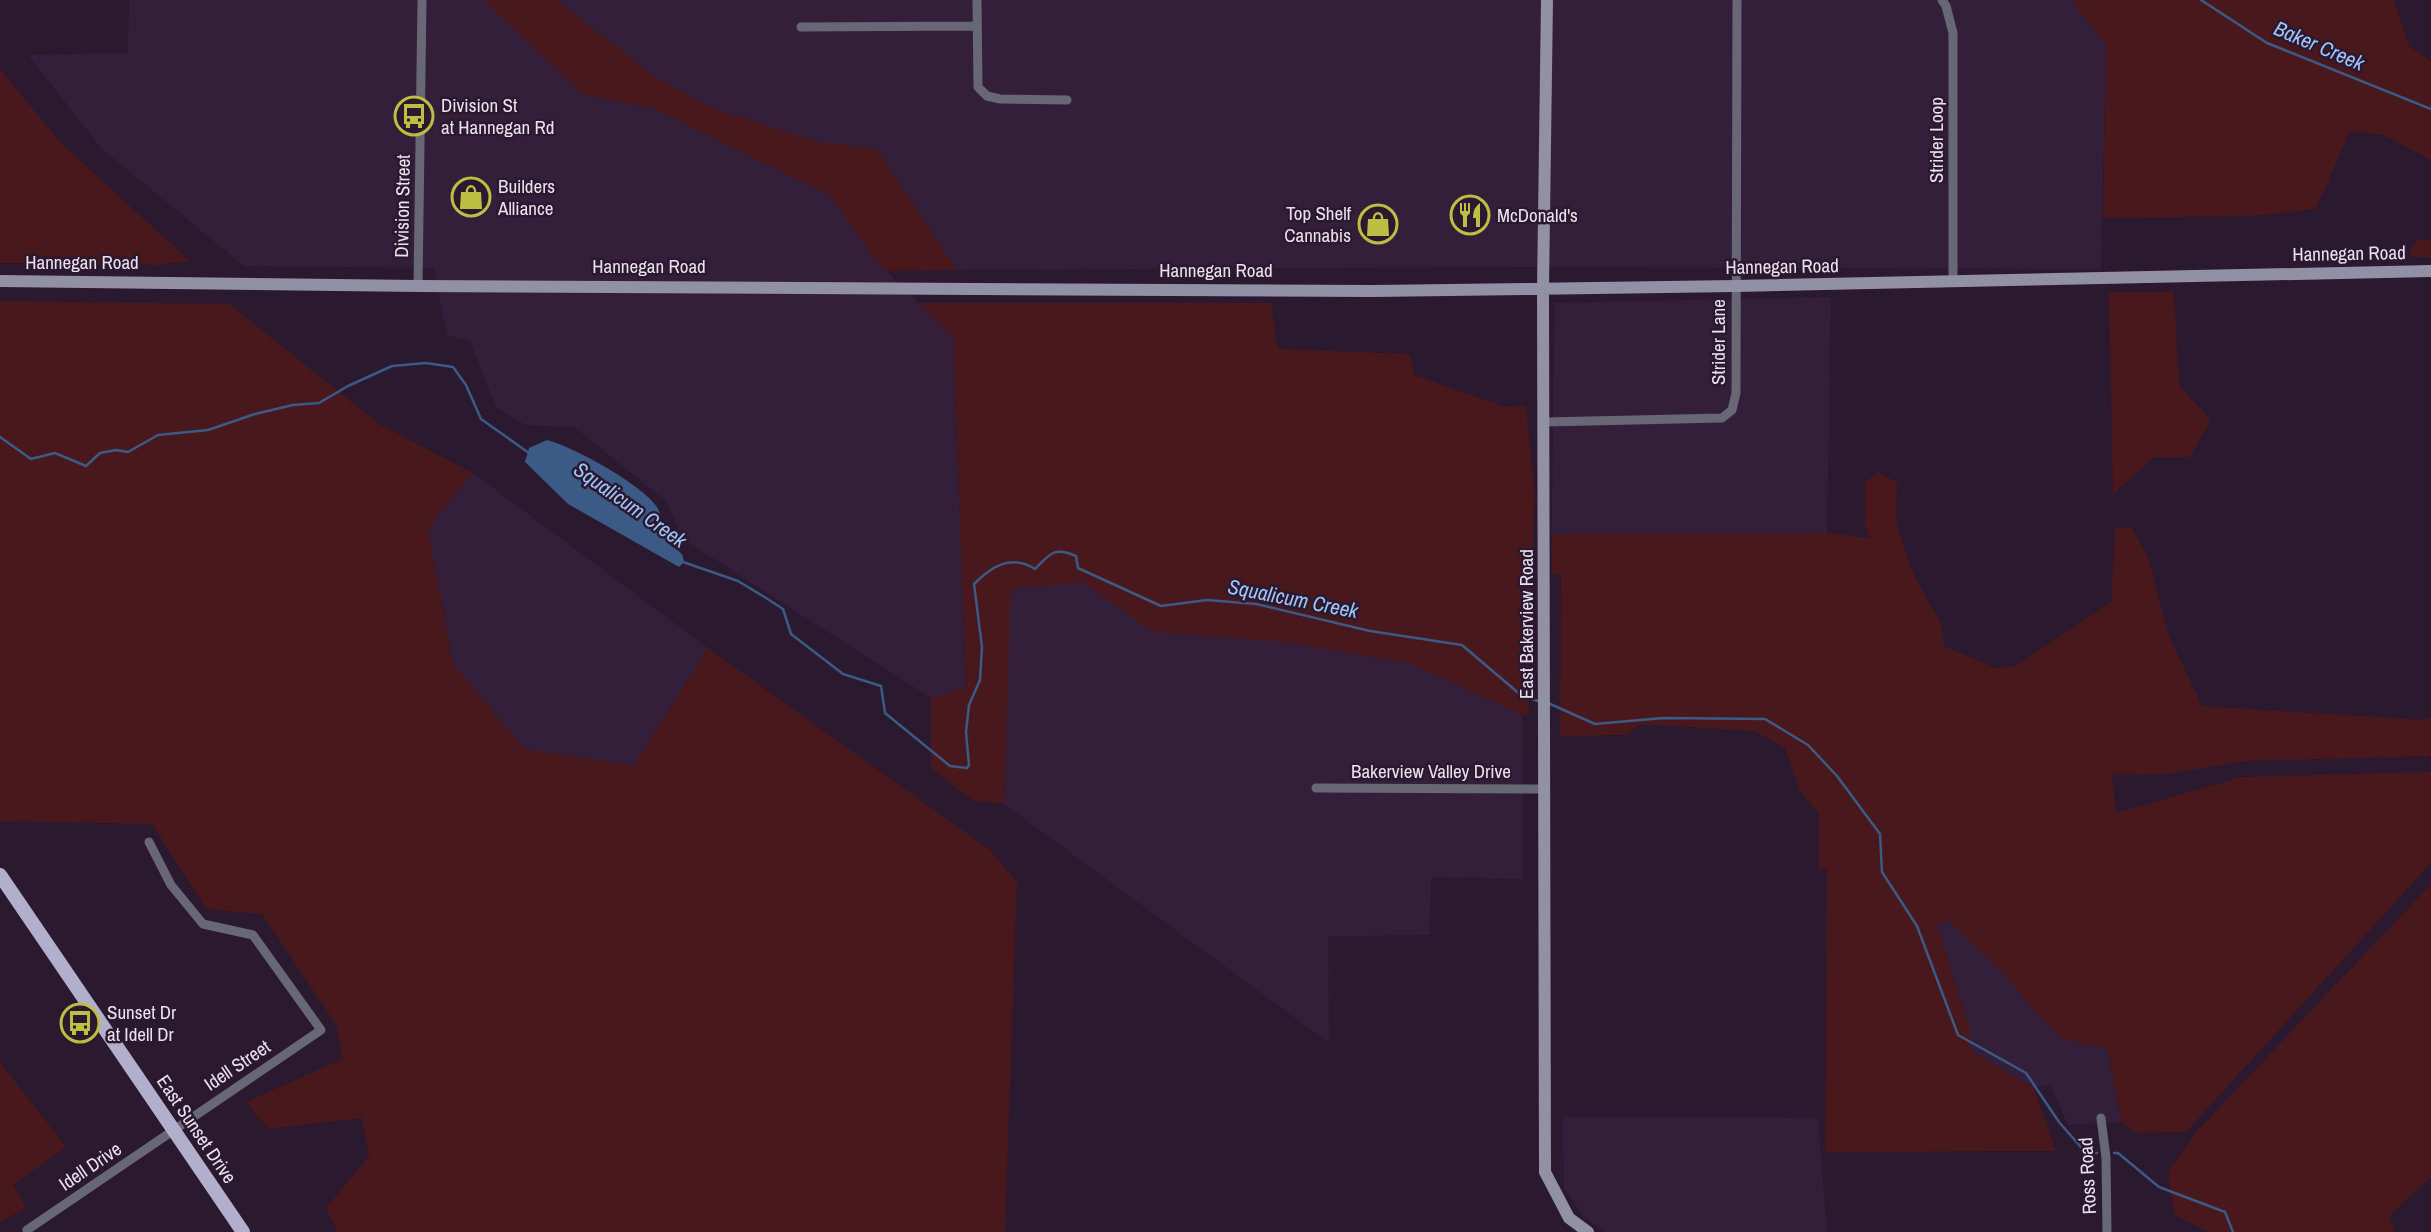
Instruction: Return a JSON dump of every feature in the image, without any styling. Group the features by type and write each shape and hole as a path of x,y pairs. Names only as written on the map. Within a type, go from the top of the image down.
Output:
{"main road":[{"name":"East Bakerview Road","path":"1547,0 1544,289 1545,1172 1569,1218 1588,1232"},
{"name":"Hannegan Road","path":"0,281 1373,291 2431,271"},
{"name":"East Sunset Drive","path":"0,875 243,1232"}],"street":[{"name":"Division Street","path":"418,286 422,0"},
{"path":"977,0 978,87 986,96 1000,99 1067,100"},
{"name":"Strider Lane","path":"1545,422 1722,418 1728,415 1735,404 1737,0"},
{"name":"Strider Loop","path":"1942,0 1953,33 1953,281"},
{"path":"801,27 977,26"},
{"name":"Bakerview Valley Drive","path":"1317,788 1545,789"},
{"name":"Idell Street","path":"149,842 172,885 204,924 253,935 321,1030 174,1130"},
{"name":"Ross Road","path":"2101,1118 2106,1158 2107,1232"},
{"name":"Idell Drive","path":"27,1231 174,1130"}],"shaded area":[{"path":"129,0 484,0 582,94 655,109 831,196 873,258 953,337 966,687 931,698 683,539 666,501 574,427 525,425 496,407 470,341 447,335 434,268 244,266 101,148 28,55 128,53"},
{"path":"484,0 556,0 656,77 710,107 818,142 877,149 957,270 886,271 873,258 831,196 655,109 582,94"},
{"path":"556,0 2072,0 2106,45 2101,269 1526,267 957,270 877,149 818,142 710,108 656,77"},
{"path":"2072,0 2394,0 2409,46 2431,61 2431,160 2383,135 2350,131 2316,209 2254,216 2103,218 2106,45"},
{"path":"0,69 61,143 190,261 159,265 0,263"},
{"path":"2418,240 2431,240 2431,257 2411,257 2411,247"},
{"path":"2109,292 2174,292 2179,385 2211,420 2190,457 2154,457 2113,495"},
{"path":"1831,297 1827,533 1552,534 1554,303"},
{"path":"0,301 229,304 379,424 473,473 428,528 453,664 525,749 633,766 708,648 990,850 1017,882 1005,1232 338,1232 326,1208 369,1156 362,1118 268,1129 246,1102 342,1059 337,1026 262,914 206,909 152,824 0,821"},
{"path":"918,303 1271,303 1278,349 1410,354 1414,375 1505,407 1526,405 1535,497 1528,637 1529,715 1522,715 1412,664 1286,642 1153,632 1083,582 1011,589 1004,804 972,800 931,768 931,698 966,687 953,338"},
{"path":"1878,472 1897,482 1896,521 1910,567 1941,624 1944,646 1996,668 2015,666 2111,602 2115,529 2131,526 2149,560 2168,633 2202,706 2424,720 2431,717 2431,756 2245,761 2166,774 2112,775 2116,813 2241,777 2431,772 2431,863 2186,1132 2135,1133 2121,1122 2107,1048 2062,1039 2037,1014 2007,977 1948,920 1937,925 1970,1028 1970,1051 2034,1088 2056,1151 1825,1152 1827,869 1819,869 1819,814 1800,791 1785,748 1754,731 1640,724 1627,735 1560,736 1561,574 1552,574 1552,534 1827,533 1869,538 1865,522 1865,482"},
{"path":"473,473 708,648 633,766 525,749 453,664 428,528"},
{"path":"1083,582 1153,632 1286,642 1412,664 1522,715 1523,879 1431,877 1430,935 1328,936 1329,1043 1004,804 1010,589"},
{"path":"2431,884 2431,1177 2390,1215 2394,1232 2209,1232 2175,1215 2168,1172 2196,1132"},
{"path":"1948,920 2007,977 2037,1014 2062,1039 2107,1048 2121,1122 2068,1125 2050,1084 2034,1088 1970,1051 1970,1028 1937,925"},
{"path":"0,1062 66,1147 13,1185 26,1208 0,1222"},
{"path":"1563,1117 1818,1118 1827,1232 1606,1232 1585,1218 1564,1187"}],"water":[{"path":"547,440 573,450 606,468 649,498 659,511 668,543 680,552 684,562 679,567 568,504 525,462 529,448"}],"waterway":[{"name":"Baker Creek","path":"2201,0 2267,43 2431,109"},
{"name":"Squalicum Creek","path":"0,437 31,459 55,453 86,466 100,453 116,450 128,452 158,435 208,430 255,414 293,405 319,403 392,366 426,363 453,367 466,385 481,419 529,453"},
{"name":"Squalicum Creek","path":"683,562 738,581 783,609 791,634 843,674 881,686 885,713 950,766 967,768 969,765 966,732 969,705 980,680 982,647 974,584 1002,564 1018,562 1035,569 1057,552 1076,556 1078,568 1161,606 1207,600 1256,604 1370,631 1462,645 1522,696 1538,701"},
{"name":"Squalicum Creek","path":"1548,703 1595,724 1663,718 1765,719 1808,745 1837,776 1880,834 1882,872 1917,926 1958,1035 2026,1073 2059,1122 2086,1153 2097,1153"},
{"name":"Squalicum Creek","path":"2114,1153 2118,1153 2159,1187 2225,1212 2233,1232"}],"place":[{"name":"Division St at Hannegan Rd","path":"414,116"},
{"name":"Builders Alliance","path":"471,197"},
{"name":"McDonald's","path":"1470,215"},
{"name":"Top Shelf Cannabis","path":"1378,224"},
{"name":"Sunset Dr at Idell Dr","path":"80,1023"}]}
